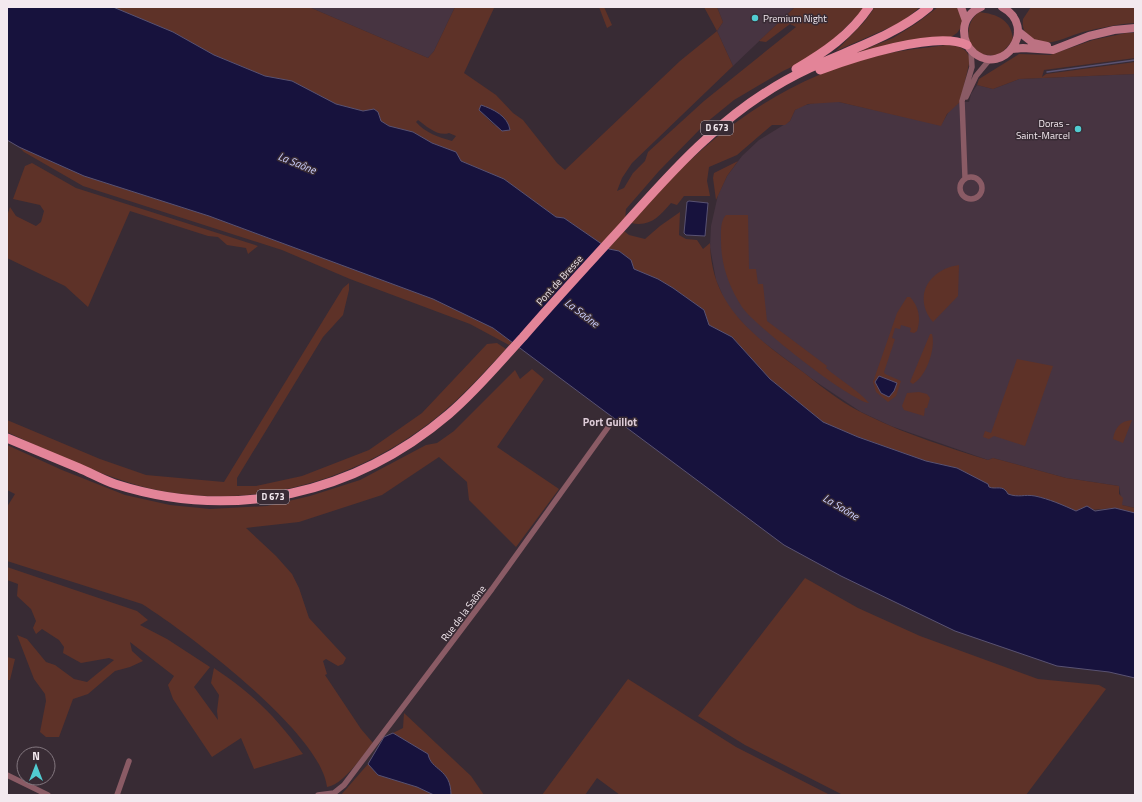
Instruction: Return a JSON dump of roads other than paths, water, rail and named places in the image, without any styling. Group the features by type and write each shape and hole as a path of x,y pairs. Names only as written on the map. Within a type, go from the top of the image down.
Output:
{"main road":[{"path":"752,100 787,73 825,52 852,29 869,7"},
{"name":"D 673","path":"729,118 752,100 795,75 904,25 929,7"},
{"path":"961,7 966,21"},
{"path":"969,47 964,30 966,21 971,13 978,7"},
{"path":"729,118 794,82 847,60 883,50 954,40 969,47 980,56 990,59 1002,56 1012,49 1017,41 1018,31 1015,19 1002,7"},
{"path":"1012,49 1023,48 1053,50 1104,32 1135,28"},
{"path":"1018,31 1028,40 1038,45 1068,45"},
{"name":"Pont de Bresse","path":"7,438 114,484 163,495 217,501 250,500 289,495 345,478 394,454 450,413 505,356 682,162 729,118"}],"street":[{"path":"965,178 976,178 980,182 982,188 981,194 976,198 971,200 965,198 961,194 959,188 961,182 965,178 962,109 964,95 972,66 969,47"},
{"path":"962,109 976,76 990,59"},
{"name":"Rue de la Saône","path":"318,795 335,794 344,785 488,595 609,426"},
{"path":"117,795 129,761"},
{"path":"7,775 48,795"}],"water":[{"name":"La Saône","path":"7,7 113,7 173,32 214,55 265,76 292,81 336,104 363,111 374,109 378,112 381,121 389,126 413,132 432,143 456,152 461,161 504,179 556,217 564,218 609,249 619,251 631,260 634,269 658,279 673,288 704,310 709,325 732,337 770,379 823,422 858,437 926,461 957,468 988,484 989,487 1004,489 1008,494 1040,497 1076,511 1087,506 1095,511 1115,508 1135,513 1135,678 1109,672 1057,666 955,631 841,576 784,545 493,328 433,299 209,216 84,176 19,147 7,140"},
{"path":"481,105 495,111 503,117 509,125 510,130 502,131 479,110"},
{"path":"687,202 708,203 705,236 686,235 684,233"},
{"path":"879,376 897,383 894,391 889,397 881,393 875,382"},
{"path":"393,733 428,754 433,764 445,775 448,780 451,795 434,795 417,787 378,775 368,764 384,737"}],"waterway":[{"path":"1047,72 1135,60"}],"place":[{"name":"Premium Night","path":"755,18"},
{"name":"Doras - Saint-Marcel","path":"1078,129"}],"district":[{"name":"Port Guillot","path":"610,422"}]}
